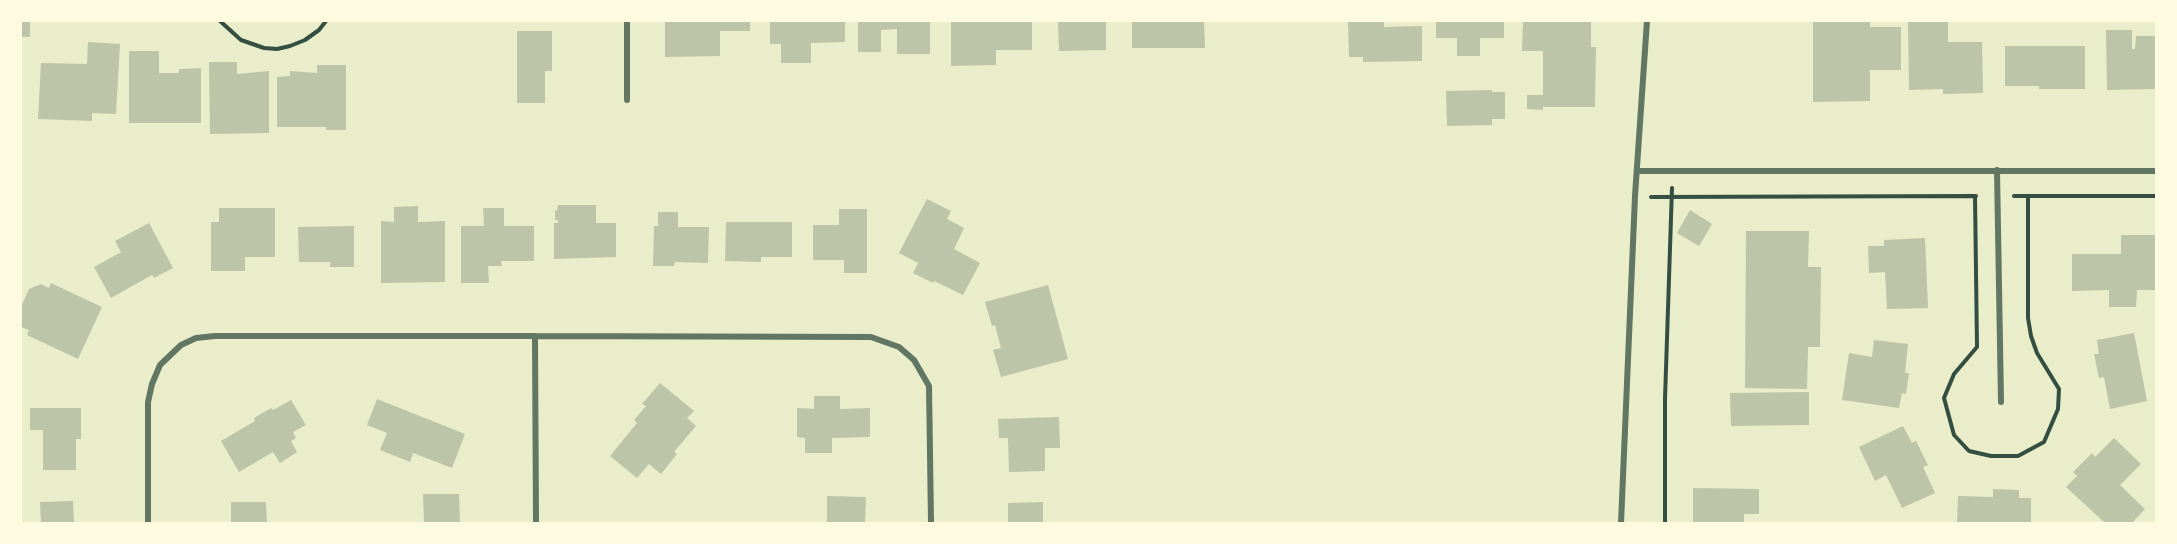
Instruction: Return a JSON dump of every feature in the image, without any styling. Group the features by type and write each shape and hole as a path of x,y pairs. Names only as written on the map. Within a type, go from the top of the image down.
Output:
{"street":[{"path":"627,21 627,100"},
{"path":"1621,523 1635,196 1647,21"},
{"path":"1997,170 2001,402"},
{"path":"1637,171 2156,171"},
{"path":"148,523 148,402 152,384 160,365 181,345 196,339 215,336 871,337 899,347 914,360 928,386 931,523"},
{"path":"535,336 536,523"}],"path":[{"path":"220,21 241,40 264,48 277,49 305,40 319,30 326,21"},
{"path":"1665,523 1665,399 1672,170"},
{"path":"1635,196 2156,196"}],"building":[{"path":"21,21 30,21 30,37 21,37"},
{"path":"665,21 750,21 750,31 720,31 720,56 665,57"},
{"path":"770,21 845,21 845,42 811,43 811,63 781,63 781,44 770,44"},
{"path":"858,21 930,21 930,54 897,54 897,29 881,30 881,52 858,52"},
{"path":"951,21 1032,21 1032,50 996,50 996,65 951,66"},
{"path":"1058,21 1106,21 1106,50 1059,51"},
{"path":"1132,21 1204,21 1205,48 1132,48"},
{"path":"1348,21 1384,21 1384,27 1422,26 1422,61 1363,62 1363,57 1349,57"},
{"path":"1436,21 1504,21 1504,38 1480,38 1480,56 1457,56 1457,38 1436,38"},
{"path":"1523,21 1591,21 1591,47 1596,47 1595,107 1527,109 1527,95 1543,95 1543,51 1522,51"},
{"path":"1813,21 1870,21 1870,27 1901,27 1901,70 1870,70 1870,101 1813,102"},
{"path":"1908,21 1948,21 1948,42 1982,42 1983,93 1943,94 1943,89 1909,90"},
{"path":"2106,30 2132,30 2132,49 2135,49 2136,36 2156,36 2156,89 2107,90"},
{"path":"517,31 552,31 552,71 545,71 545,103 517,103"},
{"path":"88,42 120,44 116,114 92,113 92,121 38,119 41,63 87,64"},
{"path":"2005,46 2085,46 2085,89 2005,86"},
{"path":"129,51 159,51 159,73 179,73 179,69 201,68 201,123 129,123"},
{"path":"209,62 237,62 237,74 269,71 269,133 210,134"},
{"path":"317,65 346,65 346,130 326,130 326,127 277,127 277,77 290,76 290,71 317,73"},
{"path":"1492,90 1492,92 1505,92 1505,119 1492,119 1492,125 1447,126 1446,91"},
{"path":"927,199 951,211 947,219 964,228 954,249 980,263 963,295 913,273 918,263 899,253"},
{"path":"558,205 596,205 596,223 616,223 616,257 554,259 554,223 558,223 558,220 555,220 555,210 557,211"},
{"path":"418,206 418,222 445,221 445,282 381,283 381,221 394,222 394,207"},
{"path":"219,208 275,208 275,257 245,257 245,271 211,271 211,222 219,222"},
{"path":"483,208 504,208 504,226 534,226 534,261 501,261 502,266 488,266 489,283 461,283 461,226 484,226"},
{"path":"839,209 867,209 867,273 844,273 844,260 813,260 813,225 839,225"},
{"path":"1690,210 1712,224 1699,246 1677,233"},
{"path":"658,212 678,212 678,227 709,227 708,263 675,262 674,266 653,266 654,226 658,226"},
{"path":"726,222 792,222 792,257 761,257 761,262 725,261"},
{"path":"149,223 173,268 154,278 152,275 111,298 94,267 121,252 115,241"},
{"path":"354,226 354,267 330,267 330,262 299,262 298,227"},
{"path":"1746,231 1809,231 1808,267 1821,267 1820,347 1808,347 1807,389 1745,388"},
{"path":"2121,235 2156,235 2156,290 2137,290 2136,307 2109,307 2109,290 2072,291 2072,254 2121,254"},
{"path":"1925,238 1928,308 1887,309 1885,272 1869,273 1868,246 1884,246 1884,240"},
{"path":"51,283 102,307 78,359 27,335 29,330 21,327 21,307 29,289 41,284 49,288"},
{"path":"1048,285 1068,359 1001,377 993,350 1001,348 995,325 992,326 985,302"},
{"path":"2134,333 2147,401 2110,409 2104,377 2099,378 2094,354 2099,354 2097,340"},
{"path":"1874,340 1908,344 1905,373 1909,373 1906,394 1902,393 1899,408 1842,400 1849,353 1872,357"},
{"path":"660,383 694,411 687,418 696,426 674,452 677,454 661,474 649,464 637,478 610,456 637,423 634,420 646,406 642,404"},
{"path":"1809,392 1809,425 1731,426 1730,393"},
{"path":"814,396 840,396 840,409 870,408 870,437 832,438 832,453 805,453 805,438 797,437 797,408 814,409"},
{"path":"377,399 465,434 452,468 413,453 410,462 380,450 387,433 367,425"},
{"path":"291,400 306,425 293,432 296,438 291,441 297,452 280,463 273,452 239,472 221,441 255,421 254,418 271,408 273,410"},
{"path":"30,408 81,408 81,439 76,439 76,470 43,470 43,430 30,430"},
{"path":"1059,417 1060,448 1045,448 1045,471 1009,472 1008,438 999,438 998,419"},
{"path":"1903,426 1912,443 1916,441 1928,465 1923,467 1935,493 1902,508 1886,475 1875,481 1859,447"},
{"path":"2114,438 2141,464 2120,485 2145,509 2132,523 2105,523 2066,487 2077,476 2073,472 2092,453 2095,457"},
{"path":"1693,488 1759,489 1759,514 1744,514 1744,523 1693,523"},
{"path":"1993,489 2019,490 2019,498 2031,498 2031,523 1957,523 1958,496 1993,497"},
{"path":"423,494 459,494 460,523 424,523"},
{"path":"827,496 866,497 865,523 827,523"},
{"path":"73,501 74,523 41,523 40,502"},
{"path":"231,502 266,502 267,523 231,523"},
{"path":"1043,502 1043,523 1008,523 1008,503"}]}
